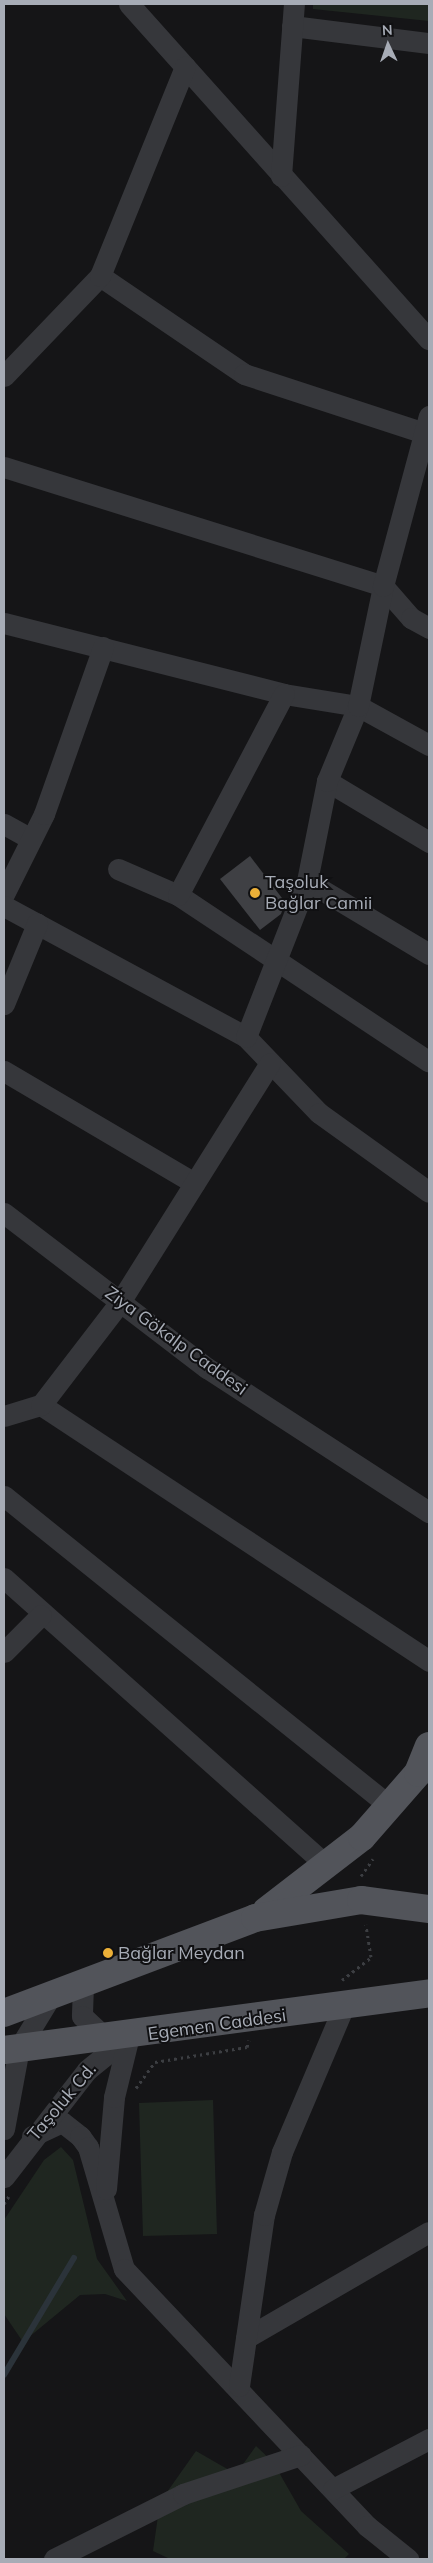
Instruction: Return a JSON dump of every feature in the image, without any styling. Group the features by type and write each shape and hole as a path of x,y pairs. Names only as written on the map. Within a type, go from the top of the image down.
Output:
{"main road":[{"path":"255,1918 327,1866 389,1806 418,1773 429,1746"},
{"path":"4,2013 52,1994 83,1985 255,1918 361,1900 429,1910"},
{"name":"Egemen Caddesi","path":"11,2049 118,2037 340,1996 429,1993"}],"street":[{"path":"129,4 281,176 429,339"},
{"path":"281,176 294,4"},
{"path":"292,26 429,43"},
{"path":"4,376 100,276 185,67"},
{"path":"100,276 244,374 427,424 383,586 358,706 327,781 307,881 246,1037"},
{"path":"4,467 383,586 412,618 429,628"},
{"path":"4,623 284,694 358,706 429,745"},
{"path":"4,894 44,814 103,647"},
{"path":"178,894 284,694"},
{"path":"327,781 429,842"},
{"path":"4,824 31,838"},
{"path":"118,868 178,894 429,1062"},
{"path":"307,881 429,954"},
{"path":"4,906 246,1037 319,1113 429,1192"},
{"path":"4,1004 36,924"},
{"path":"4,1416 42,1405 120,1302 270,1063"},
{"path":"4,1070 194,1183"},
{"name":"Ziya Gökalp Caddesi","path":"4,1213 207,1368 429,1512"},
{"path":"42,1405 429,1660"},
{"path":"4,1496 389,1806"},
{"path":"4,1578 42,1615 327,1866"},
{"path":"4,1652 42,1615"},
{"path":"83,1985 82,2016 118,2037 105,2200"},
{"name":"Taşoluk Cd.","path":"4,2129 11,2049 52,1994"},
{"path":"239,2386 264,2215 282,2152 340,1996"},
{"name":"Taşoluk Cd.","path":"4,2177 32,2136 86,2070 118,2037"},
{"path":"32,2136 62,2122 73,2128 88,2147 124,2269 239,2386 333,2489 408,2559"},
{"path":"246,2338 429,2232"},
{"path":"333,2489 429,2439"},
{"path":"54,2559 183,2494 301,2455"}],"path":[{"path":"340,1996 371,1957 364,1913"},
{"path":"130,2090 145,2082 155,2062 247,2047 248,2035"}],"shaded area":[{"path":"313,4 429,4 429,21 313,9"},
{"path":"213,2100 217,2234 143,2236 139,2103"},
{"path":"61,2147 73,2160 97,2259 127,2301 105,2294 80,2295 23,2342 4,2314 4,2220 44,2160"},
{"path":"256,2446 273,2462 301,2511 349,2554 344,2559 170,2559 153,2551 160,2502 196,2451 236,2474"}],"building":[{"name":"Taşoluk Bağlar Camii","path":"250,856 285,902 281,914 260,930 220,879"}],"waterway":[{"path":"4,2375 74,2258"}],"place":[{"name":"Taşoluk Bağlar Camii","path":"255,893"},
{"name":"Bağlar Meydan","path":"108,1953"}]}
